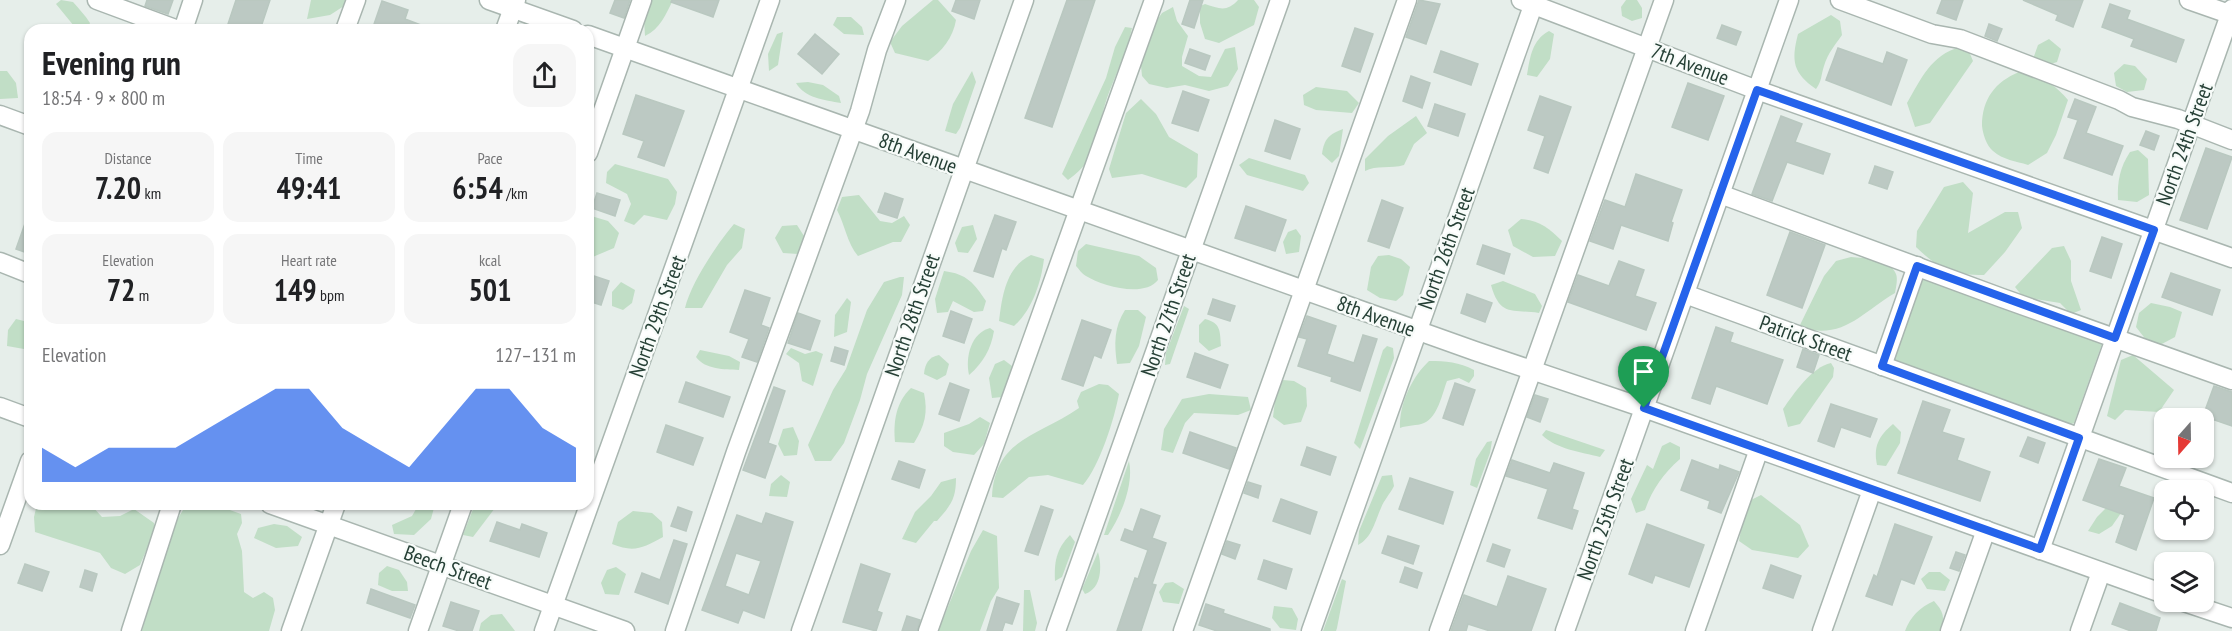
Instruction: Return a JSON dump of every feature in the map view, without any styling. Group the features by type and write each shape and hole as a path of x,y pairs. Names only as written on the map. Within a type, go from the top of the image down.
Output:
{"street":[{"path":"97,0 162,24"},
{"path":"185,24 194,0"},
{"path":"347,24 356,0"},
{"path":"489,0 514,4 559,24"},
{"path":"594,136 642,0"},
{"name":"North 29th Street","path":"594,491 770,0"},
{"path":"675,631 736,452 854,130 881,39 896,0"},
{"name":"North 28th Street","path":"801,631 1024,0"},
{"path":"928,631 1154,0"},
{"name":"North 27th Street","path":"1056,631 1280,0"},
{"path":"1183,631 1407,0"},
{"path":"1439,631 1645,47 1664,0"},
{"name":"North 25th Street","path":"1565,631 1789,0"},
{"path":"1840,0 1932,34 1960,39 2132,107 2178,119 2191,126 2232,140"},
{"path":"2189,0 2231,13"},
{"name":"7th Avenue","path":"1530,2 1757,90 2232,258"},
{"name":"North 26th Street","path":"1311,631 1530,2"},
{"path":"507,24 514,4"},
{"name":"North 24th Street","path":"2040,549 2231,13"},
{"name":"8th Avenue","path":"594,37 1417,331 1644,408 2154,591"},
{"path":"0,115 24,124"},
{"path":"1720,194 2232,380"},
{"path":"0,262 24,272"},
{"path":"1882,366 1917,266"},
{"name":"Patrick Street","path":"1685,294 2232,493"},
{"path":"0,408 24,416"},
{"path":"1695,631 1760,449"},
{"path":"0,545 24,478"},
{"path":"1822,631 1872,490"},
{"path":"131,631 170,510"},
{"name":"Beech Street","path":"287,510 625,631"},
{"path":"291,631 334,510"},
{"path":"418,631 461,510"},
{"name":"North 29th Street","path":"544,631 587,510"},
{"path":"1950,631 1986,530"},
{"path":"2080,631 2101,572"},
{"path":"2204,612 2222,621"}],"green space":[{"path":"61,0 73,2 90,24 72,24 56,4"},
{"path":"311,0 345,0 344,6 330,15 307,19"},
{"path":"652,0 673,0 659,25 645,36 644,20"},
{"path":"933,0 938,0 956,20 946,43 928,61 895,53 890,42 902,26"},
{"path":"1238,0 1254,0 1259,7 1254,25 1219,43 1205,39 1200,23 1200,12 1196,8 1205,4 1227,8"},
{"path":"1626,0 1637,0 1642,8 1642,18 1632,21 1622,16 1621,7"},
{"path":"1173,7 1177,21 1188,36 1182,66 1199,76 1211,77 1225,49 1235,47 1238,69 1228,86 1209,91 1185,85 1167,88 1149,84 1142,76 1140,56 1149,32 1162,13"},
{"path":"1831,15 1840,21 1842,35 1828,57 1816,89 1798,72 1795,59 1796,43 1798,34"},
{"path":"837,17 851,17 862,27 864,35 844,34 833,25"},
{"path":"1125,27 1132,28 1130,37 1107,98 1096,143 1087,162 1068,180 1062,174 1106,78 1115,47"},
{"path":"1549,31 1554,34 1550,59 1537,77 1527,75 1535,44"},
{"path":"783,32 778,65 769,71 768,54 777,34"},
{"path":"2049,39 2061,49 2057,62 2048,65 2033,59 2038,45"},
{"path":"1960,47 1968,49 1973,61 1930,123 1915,127 1907,103 1934,62"},
{"path":"2124,64 2135,66 2147,79 2144,90 2127,92 2116,86 2114,73"},
{"path":"0,71 7,71 16,83 18,98 0,99"},
{"path":"972,71 976,82 960,128 956,134 945,131 953,104"},
{"path":"2019,72 2046,82 2068,100 2047,153 2028,165 2005,158 1993,151 1987,143 1982,126 1984,108 1991,93 2003,81"},
{"path":"808,82 823,85 839,96 841,103 810,95 796,83"},
{"path":"1316,87 1347,91 1359,103 1352,113 1316,110 1304,105 1303,95"},
{"path":"1141,99 1156,114 1169,137 1198,154 1197,177 1186,188 1142,174 1112,178 1109,169 1126,113"},
{"path":"1416,116 1427,133 1414,144 1404,165 1365,171 1365,159 1388,136"},
{"path":"1343,129 1339,156 1332,163 1322,154 1324,144 1331,135"},
{"path":"2138,150 2148,159 2149,195 2137,202 2118,200 2119,181 2124,163 2130,152"},
{"path":"1249,158 1305,175 1309,183 1303,191 1247,175 1239,165"},
{"path":"615,164 668,179 677,192 675,204 667,220 644,215 634,225 624,221 631,204 627,194 606,183 607,172"},
{"path":"1963,182 1973,193 1968,233 2005,212 2018,212 2022,228 2005,252 1984,275 1963,274 1947,270 1916,247 1917,231 1944,187"},
{"path":"859,195 880,221 892,223 904,216 910,225 901,242 893,242 858,256 837,210 842,197"},
{"path":"594,217 608,221 619,233 614,248 594,256"},
{"path":"1521,219 1543,226 1562,241 1555,256 1533,257 1513,246 1508,230"},
{"path":"734,224 745,229 742,248 727,265 702,308 685,308 705,264"},
{"path":"797,225 804,236 798,254 783,253 775,238 782,226"},
{"path":"973,225 977,239 968,253 958,252 955,243 962,227"},
{"path":"1296,229 1301,236 1299,252 1286,254 1283,242 1288,232"},
{"path":"1086,244 1139,256 1156,268 1158,280 1152,285 1133,289 1093,280 1076,266 1078,251"},
{"path":"2064,246 2071,261 2071,281 2081,310 2071,314 2060,303 2023,297 2015,287 2052,248"},
{"path":"1031,255 1044,259 1041,277 1031,304 1014,326 999,321 1007,283 1016,267"},
{"path":"1389,255 1401,259 1410,267 1403,295 1396,301 1380,298 1367,290 1371,267 1378,256"},
{"path":"1851,257 1883,262 1893,269 1897,276 1895,293 1840,328 1814,330 1799,327 1824,276 1836,261"},
{"path":"944,271 959,274 974,284 986,301 983,311 974,312 953,301 948,312 937,313 935,299"},
{"path":"1918,275 2103,341 2074,423 2067,425 1898,365 1892,359"},
{"path":"904,277 902,295 867,374 844,443 831,461 815,461 808,445 833,390 846,369 867,310 884,282"},
{"path":"1503,281 1535,294 1542,306 1539,313 1508,310 1503,307 1498,302 1491,285"},
{"path":"621,282 635,290 632,303 623,310 612,306 612,292"},
{"path":"847,298 851,302 847,332 834,337 835,315"},
{"path":"2151,303 2182,312 2175,337 2160,345 2147,341 2136,327 2139,313"},
{"path":"1184,306 1189,309 1170,364 1165,365 1166,353"},
{"path":"1125,310 1138,310 1146,317 1139,346 1130,363 1117,364 1116,336"},
{"path":"16,319 24,321 24,349 7,346 8,330"},
{"path":"1205,319 1217,325 1220,336 1221,346 1209,351 1199,342 1199,325"},
{"path":"990,328 994,331 991,344 982,361 969,375 969,354 974,340"},
{"path":"1387,346 1393,348 1394,358 1360,449 1354,443 1383,350"},
{"path":"791,348 805,354 816,351 823,354 813,386 802,381 799,363 786,354"},
{"path":"700,350 729,356 740,362 739,370 716,368 705,364 696,357"},
{"path":"939,355 949,364 946,375 937,380 924,374 928,361"},
{"path":"2133,355 2174,390 2162,408 2154,408 2154,412 2125,410 2115,420 2107,416 2121,360"},
{"path":"1004,360 1012,366 1009,383 1002,397 992,398 989,378 995,364"},
{"path":"1429,361 1463,365 1474,370 1474,376 1469,383 1459,378 1447,381 1439,405 1429,420 1400,428 1404,400 1417,375"},
{"path":"1831,363 1834,368 1833,377 1800,424 1788,427 1783,409 1810,375"},
{"path":"1283,380 1294,381 1306,388 1307,406 1301,422 1284,425 1273,417 1276,392"},
{"path":"1099,384 1108,385 1119,394 1106,442 1083,485 1048,475 1029,477 1003,498 992,497 995,477 1001,462 1010,450 1079,408 1077,401 1081,392"},
{"path":"911,388 924,393 926,407 923,425 914,443 895,442 899,406"},
{"path":"1209,394 1248,397 1251,410 1238,415 1194,413 1185,423 1173,453 1161,450 1164,429 1182,399"},
{"path":"980,417 990,423 984,444 974,455 953,452 944,446 944,433 969,424"},
{"path":"1893,424 1901,432 1900,443 1886,466 1877,465 1878,442"},
{"path":"793,427 799,441 797,455 784,456 778,444 783,429"},
{"path":"1546,430 1605,450 1600,457 1561,447 1542,435"},
{"path":"1492,441 1477,488 1470,485 1476,459 1487,442"},
{"path":"1670,442 1680,447 1680,459 1659,482 1645,510 1636,513 1631,499 1647,465 1653,469 1662,446"},
{"path":"1129,461 1130,480 1122,509 1108,535 1104,535"},
{"path":"781,475 790,482 787,497 769,496 771,484"},
{"path":"1392,475 1394,486 1382,505 1370,534 1358,545 1359,531 1382,476"},
{"path":"956,478 952,501 937,521 934,521 916,543 902,539 915,512 941,482"},
{"path":"1761,495 1800,525 1809,546 1798,558 1752,550 1739,541 1742,524 1751,500"},
{"path":"2109,505 2121,513 2112,526 2099,534 2088,531 2097,517"},
{"path":"36,510 96,510 102,517 120,516 135,510 154,523 155,530 140,565 125,574 111,568 100,553 35,532"},
{"path":"183,510 230,510 241,514 242,523 237,534 242,551 244,592 253,598 264,592 273,598 275,610 269,631 142,631 165,548"},
{"path":"416,510 433,510 431,519 414,535 394,534 392,525 412,516"},
{"path":"473,510 493,510 473,537 463,535"},
{"path":"633,511 652,513 662,522 663,537 633,549 612,544 618,522"},
{"path":"274,524 287,526 302,537 298,546 276,548 254,538 258,528"},
{"path":"983,530 997,536 999,588 991,601 980,631 938,631 971,551"},
{"path":"1070,535 1075,542 1062,577 1055,581 1057,556"},
{"path":"1098,552 1100,570 1098,582 1091,591 1085,594 1082,589"},
{"path":"387,566 399,570 407,582 408,591 392,591 378,585 379,573"},
{"path":"616,567 626,574 619,595 605,594 601,583 607,570"},
{"path":"1929,572 1940,572 1950,580 1945,591 1927,589 1921,579"},
{"path":"1342,579 1346,581 1336,631 1323,631"},
{"path":"1173,582 1184,589 1179,604 1163,602 1159,592 1165,583"},
{"path":"1024,590 1030,590 1037,623 1035,631 1023,631"},
{"path":"1934,601 1943,615 1940,631 1905,631 1916,613"},
{"path":"1274,606 1292,608 1298,619 1296,630 1280,628 1272,618"},
{"path":"502,614 515,631 479,631 481,623 491,615"}],"building":[{"path":"147,0 173,0 168,14 145,6"},
{"path":"236,0 270,0 262,24 228,24"},
{"path":"615,0 630,0 624,18 610,13"},
{"path":"672,0 719,0 713,17 671,2"},
{"path":"956,0 980,0 974,19 952,11"},
{"path":"1067,0 1095,0 1052,127 1025,118"},
{"path":"1190,0 1203,0 1194,28 1182,24"},
{"path":"1419,0 1440,4 1426,44 1406,37"},
{"path":"1942,0 1963,0 1956,20 1937,13"},
{"path":"2023,0 2083,0 2073,27 2056,20 2058,15"},
{"path":"382,1 408,10 405,19 418,24 374,24"},
{"path":"2110,4 2130,11 2127,19 2184,40 2176,62 2131,46 2134,39 2102,27"},
{"path":"1989,24 2002,29 1997,41 1985,36"},
{"path":"1722,25 1741,32 1736,45 1717,38"},
{"path":"1355,28 1373,34 1360,72 1342,66"},
{"path":"815,34 839,54 822,74 798,54"},
{"path":"1838,48 1883,64 1887,52 1907,60 1891,105 1826,80"},
{"path":"1190,49 1210,56 1205,70 1185,63"},
{"path":"1441,51 1478,64 1471,85 1434,72"},
{"path":"1411,76 1430,83 1422,108 1403,101"},
{"path":"1688,83 1724,96 1708,140 1672,127"},
{"path":"1183,91 1209,100 1198,131 1172,123"},
{"path":"636,95 684,111 664,166 638,157 644,141 623,134"},
{"path":"1540,96 1571,107 1548,173 1534,168 1545,136 1528,130"},
{"path":"2075,99 2096,107 2086,133 2123,146 2112,175 2064,158 2078,120 2068,117"},
{"path":"1435,104 1465,114 1458,136 1428,126"},
{"path":"1781,116 1802,124 1795,142 1830,154 1823,174 1787,162 1772,201 1752,194"},
{"path":"1275,120 1300,129 1290,159 1265,151"},
{"path":"2146,131 2159,136 2154,150 2140,145"},
{"path":"2206,148 2232,157 2207,229 2180,220"},
{"path":"1875,166 1893,172 1887,189 1869,183"},
{"path":"1636,174 1682,190 1671,222 1673,223 1668,241 1621,225 1613,249 1590,241 1605,200 1625,207"},
{"path":"597,193 620,200 615,216 594,209"},
{"path":"885,193 903,199 897,218 878,212"},
{"path":"1382,200 1403,208 1389,248 1368,241"},
{"path":"1246,206 1286,220 1275,251 1235,238"},
{"path":"995,215 1016,222 1006,250 1002,248 993,277 974,271"},
{"path":"24,226 24,252 16,249"},
{"path":"1790,232 1825,245 1802,308 1767,295"},
{"path":"2102,237 2122,244 2111,278 2090,271"},
{"path":"1483,245 1510,254 1504,274 1477,264"},
{"path":"1619,261 1644,270 1635,296 1656,303 1646,330 1568,302 1578,275 1609,286"},
{"path":"2171,273 2220,290 2212,315 2162,297"},
{"path":"594,276 609,281 601,305 594,303"},
{"path":"745,290 770,298 761,325 769,328 757,362 742,357 749,339 730,332"},
{"path":"1467,294 1492,303 1485,322 1461,313"},
{"path":"1213,299 1235,306 1230,321 1208,314"},
{"path":"951,311 972,319 964,343 943,336"},
{"path":"798,313 820,321 810,350 788,343"},
{"path":"1307,316 1336,326 1327,354 1354,363 1363,335 1377,339 1360,391 1331,381 1332,377 1298,366 1307,339 1299,337"},
{"path":"1082,320 1111,330 1101,358 1094,355 1083,386 1062,379"},
{"path":"1716,327 1733,333 1730,342 1783,360 1767,404 1716,386 1710,404 1692,398"},
{"path":"835,347 848,351 844,365 831,361"},
{"path":"1803,349 1819,355 1813,373 1797,367"},
{"path":"1195,353 1228,365 1220,388 1187,377"},
{"path":"686,382 730,397 723,417 679,402"},
{"path":"950,383 969,390 959,421 939,414"},
{"path":"1455,383 1475,390 1463,425 1443,418"},
{"path":"2214,386 2232,392 2232,426 2214,420 2214,408 2206,408"},
{"path":"774,387 785,391 768,443 776,446 765,478 743,470"},
{"path":"1535,395 1548,399 1540,422 1527,417"},
{"path":"1923,401 1950,410 1942,432 1964,439 1957,460 1990,472 1980,501 1898,473"},
{"path":"1831,404 1877,419 1870,437 1841,427 1834,447 1818,441"},
{"path":"666,425 703,438 693,465 657,452"},
{"path":"1190,432 1236,448 1229,469 1183,453"},
{"path":"2028,437 2045,443 2038,463 2020,456"},
{"path":"1307,447 1336,457 1330,475 1301,465"},
{"path":"2099,459 2126,468 2119,486 2154,498 2136,550 2116,542 2125,515 2083,500"},
{"path":"1512,460 1550,473 1554,463 1584,473 1572,509 1578,511 1572,529 1538,518 1548,489 1506,476"},
{"path":"1692,460 1719,470 1720,465 1739,472 1721,513 1708,508 1710,501 1681,490"},
{"path":"899,461 925,470 919,488 892,479"},
{"path":"1410,478 1453,492 1443,524 1399,509"},
{"path":"1248,482 1261,486 1258,498 1244,493"},
{"path":"1281,499 1317,512 1310,534 1273,521"},
{"path":"1041,506 1053,510 1038,555 1025,551"},
{"path":"678,507 692,512 686,531 671,526"},
{"path":"1141,509 1160,516 1152,538 1166,543 1152,584 1156,585 1141,631 1117,631 1135,578 1138,579 1148,550 1121,540 1125,529 1133,532"},
{"path":"766,513 793,522 764,618 743,610 738,623 702,610 737,515 762,524","holes":["736,553 761,561 749,595 725,586"]},
{"path":"497,522 520,530 522,524 547,533 539,557 490,541"},
{"path":"1647,524 1704,545 1689,587 1655,575 1652,583 1629,574"},
{"path":"1895,524 1932,537 1914,584 1901,579 1892,605 1866,596 1874,575 1877,577"},
{"path":"1388,536 1419,546 1413,564 1382,553"},
{"path":"674,540 687,544 668,604 635,592 642,573 660,580"},
{"path":"1227,541 1240,545 1235,559 1222,554"},
{"path":"1493,544 1510,550 1504,567 1487,561"},
{"path":"1956,552 1965,555 1959,571 1950,568"},
{"path":"1264,560 1292,569 1286,589 1258,579"},
{"path":"25,564 49,572 42,591 18,583"},
{"path":"861,564 890,574 877,611 882,613 876,631 843,622"},
{"path":"1771,565 1801,576 1793,598 1763,588"},
{"path":"1405,567 1422,573 1417,588 1400,582"},
{"path":"85,570 97,574 92,591 80,587"},
{"path":"1508,576 1546,589 1531,631 1490,631 1468,624 1466,631 1451,631 1464,595 1497,607"},
{"path":"371,589 415,605 410,618 367,603"},
{"path":"997,597 1019,604 1012,624 1005,622 1002,631 987,631"},
{"path":"451,602 479,611 472,631 459,631 443,626"},
{"path":"2120,603 2160,618 2156,631 2131,631 2112,624"},
{"path":"1206,604 1224,610 1223,613 1270,629 1270,631 1217,631 1199,625"},
{"path":"907,616 920,620 917,631 902,631"}],"route":[{"path":"1757,90 2154,230 2115,338 1917,266 1882,366 2079,438 2040,549 1644,408 1757,90"}]}
